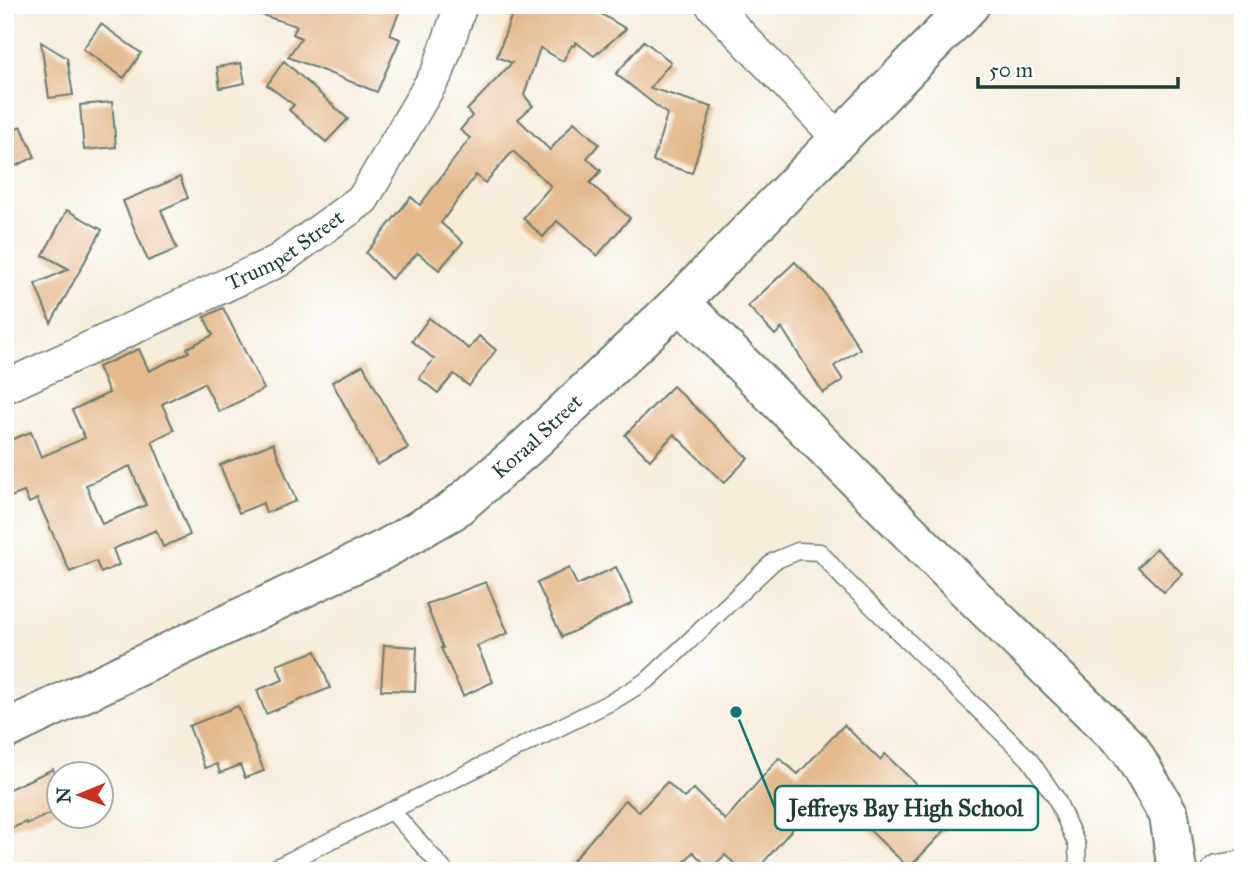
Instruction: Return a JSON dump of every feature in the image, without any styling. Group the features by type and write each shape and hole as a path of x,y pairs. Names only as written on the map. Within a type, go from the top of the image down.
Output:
{"street":[{"name":"Trumpet Street","path":"5,387 278,261 363,199 438,71 461,5"},
{"path":"712,5 839,139"},
{"name":"Koraal Street","path":"5,730 383,550 452,512 527,447 680,302 970,5"},
{"path":"680,302 976,599 1130,749 1169,815 1177,871"},
{"path":"1218,871 1243,867"}],"lane":[{"path":"269,871 626,693 649,679 666,664 774,561 798,551 820,552 842,577 1029,759 1056,798 1077,845 1078,871"},
{"path":"392,811 445,871"}],"building":[{"path":"247,5 402,5 390,35 400,39 377,92 288,57 301,38 293,34 297,26 246,10"},
{"path":"515,5 586,5 626,29 594,56 576,42 563,61 540,48 524,95 533,106 518,119 550,150 574,122 599,144 587,158 601,171 590,183 630,218 597,256 557,221 543,237 523,218 551,186 513,151 485,183 476,175 441,223 463,242 439,270 418,253 391,279 366,253 411,197 420,205 470,138 460,130 472,116 467,110 512,63 497,57"},
{"path":"101,24 141,53 124,78 83,49"},
{"path":"644,41 671,62 650,88 712,107 692,173 653,161 667,114 616,74"},
{"path":"41,42 67,58 73,95 49,98"},
{"path":"284,61 348,119 326,142 289,110 294,105 267,85"},
{"path":"241,63 245,83 220,88 217,67"},
{"path":"112,102 116,147 84,150 80,105"},
{"path":"21,126 35,157 5,171 5,134"},
{"path":"180,177 188,198 161,210 177,249 148,261 123,201"},
{"path":"67,210 102,230 51,323 35,284 69,269 43,255"},
{"path":"795,262 823,291 860,349 834,366 843,380 823,393 782,328 775,335 748,306"},
{"path":"223,308 264,389 219,412 204,383 162,404 174,430 152,441 190,535 163,547 156,530 113,549 119,565 101,573 96,561 70,572 37,499 29,503 24,492 5,499 5,442 31,432 41,457 85,438 72,410 109,393 98,367 139,349 149,371 189,352 187,348 213,335 204,317","holes":["130,466 146,505 102,524 86,485"]},
{"path":"429,318 469,349 479,336 496,350 469,386 454,374 438,393 419,378 434,359 412,341"},
{"path":"363,365 408,448 377,465 332,382"},
{"path":"673,386 748,458 724,483 674,434 650,460 625,435"},
{"path":"273,443 296,501 266,513 263,503 239,513 220,465"},
{"path":"1156,548 1183,574 1164,592 1138,567"},
{"path":"616,567 633,603 562,637 537,583 569,568 577,585"},
{"path":"486,582 508,633 477,646 493,682 463,696 441,648 426,604"},
{"path":"384,645 417,647 415,691 381,690"},
{"path":"316,651 330,688 266,714 257,690 283,680 277,665"},
{"path":"238,706 264,771 245,778 240,765 220,773 217,764 205,768 189,726"},
{"path":"844,725 880,760 885,754 917,785 911,791 948,827 909,868 827,789 756,871 743,871 725,855 710,869 693,852 677,871 564,871 625,800 639,812 667,782 684,798 694,789 725,820 779,758 798,774"},
{"path":"46,772 46,815 5,831 5,791"}],"place":[{"name":"Jeffreys Bay High School","path":"736,712"}]}
